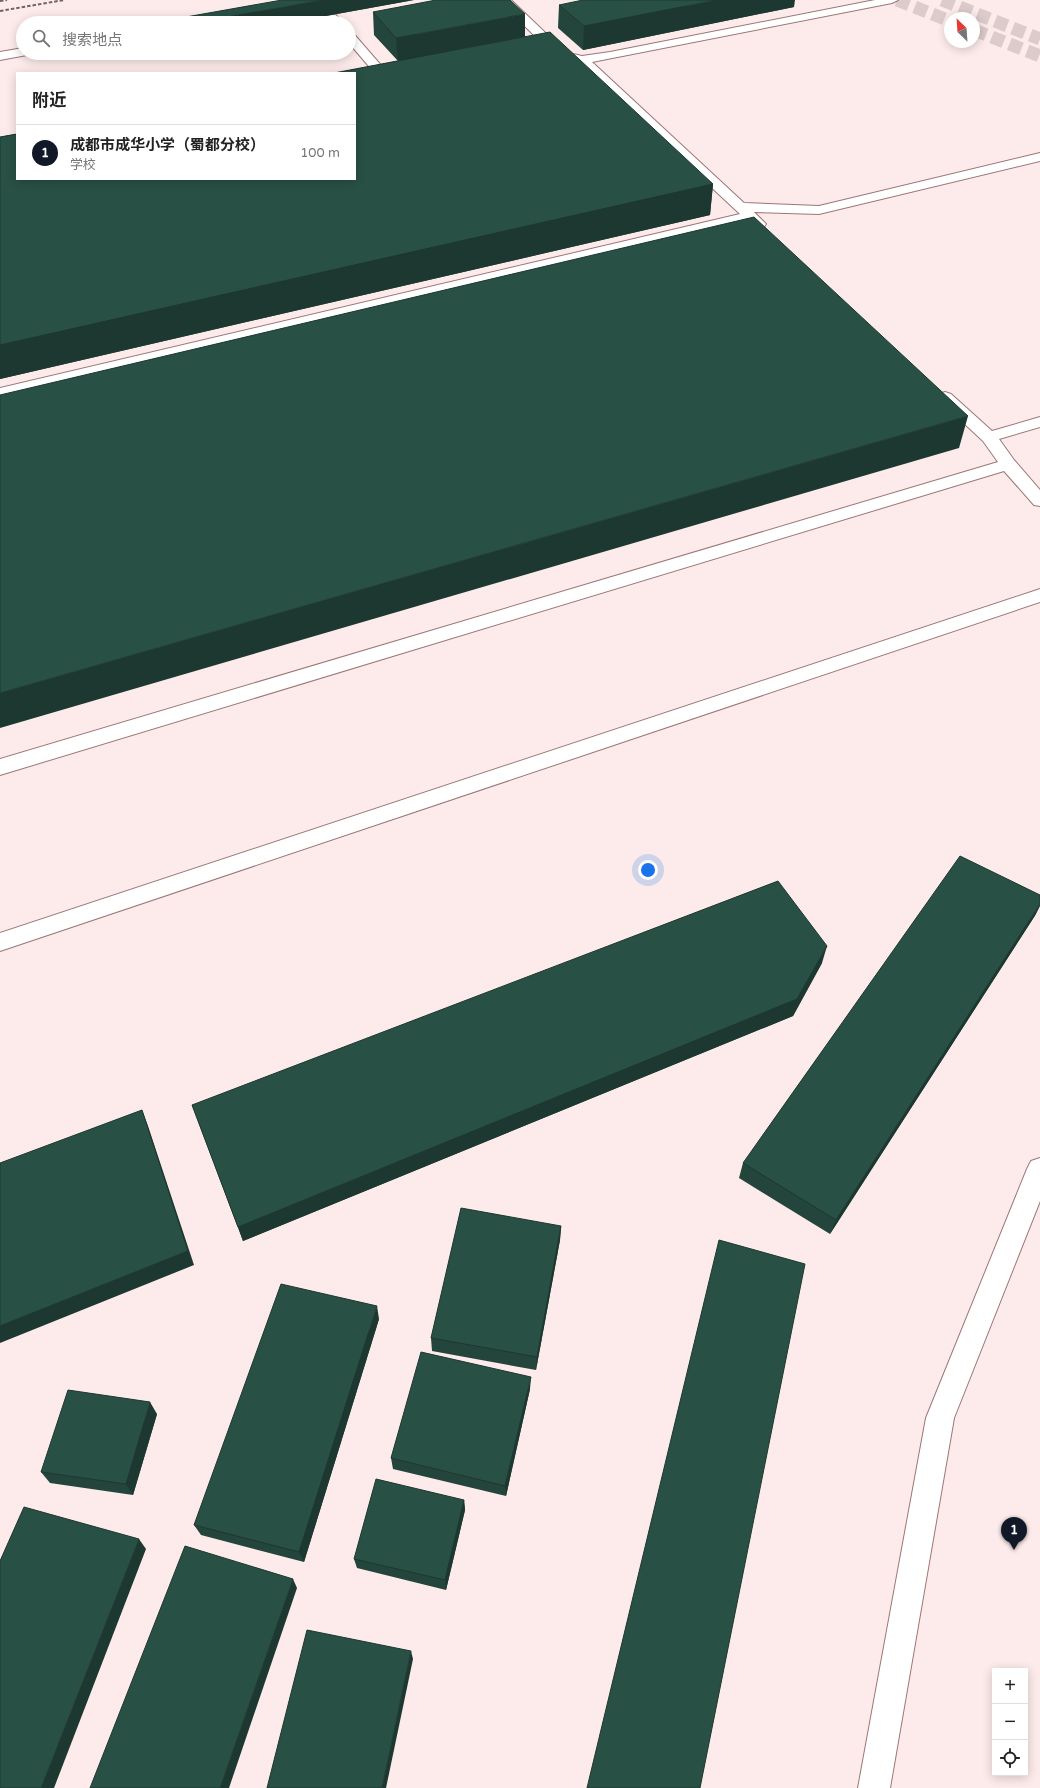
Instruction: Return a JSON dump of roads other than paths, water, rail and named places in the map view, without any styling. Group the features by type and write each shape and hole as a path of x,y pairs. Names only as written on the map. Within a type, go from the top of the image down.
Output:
{"street":[{"path":"504,0 550,44 548,50"},
{"path":"582,60 892,0"},
{"path":"356,43 392,80 375,83"},
{"path":"533,52 548,50 582,60 772,236"},
{"path":"0,56 16,53"},
{"path":"0,393 746,212 819,210 1040,157"},
{"path":"933,386 989,437 1008,464 1040,501"},
{"path":"989,437 1040,422"},
{"path":"0,767 1008,464"},
{"path":"0,942 1040,595"},
{"path":"874,1788 940,1418 1040,1169"}],"tunnel":[{"path":"897,0 944,19"},
{"path":"942,0 1040,39"},
{"path":"980,32 1040,56"}],"railway":[{"path":"0,1 7,0"},
{"path":"0,11 64,0"}],"place":[{"name":"成都市成华小学（蜀都分校）","path":"1014,1550"}]}
